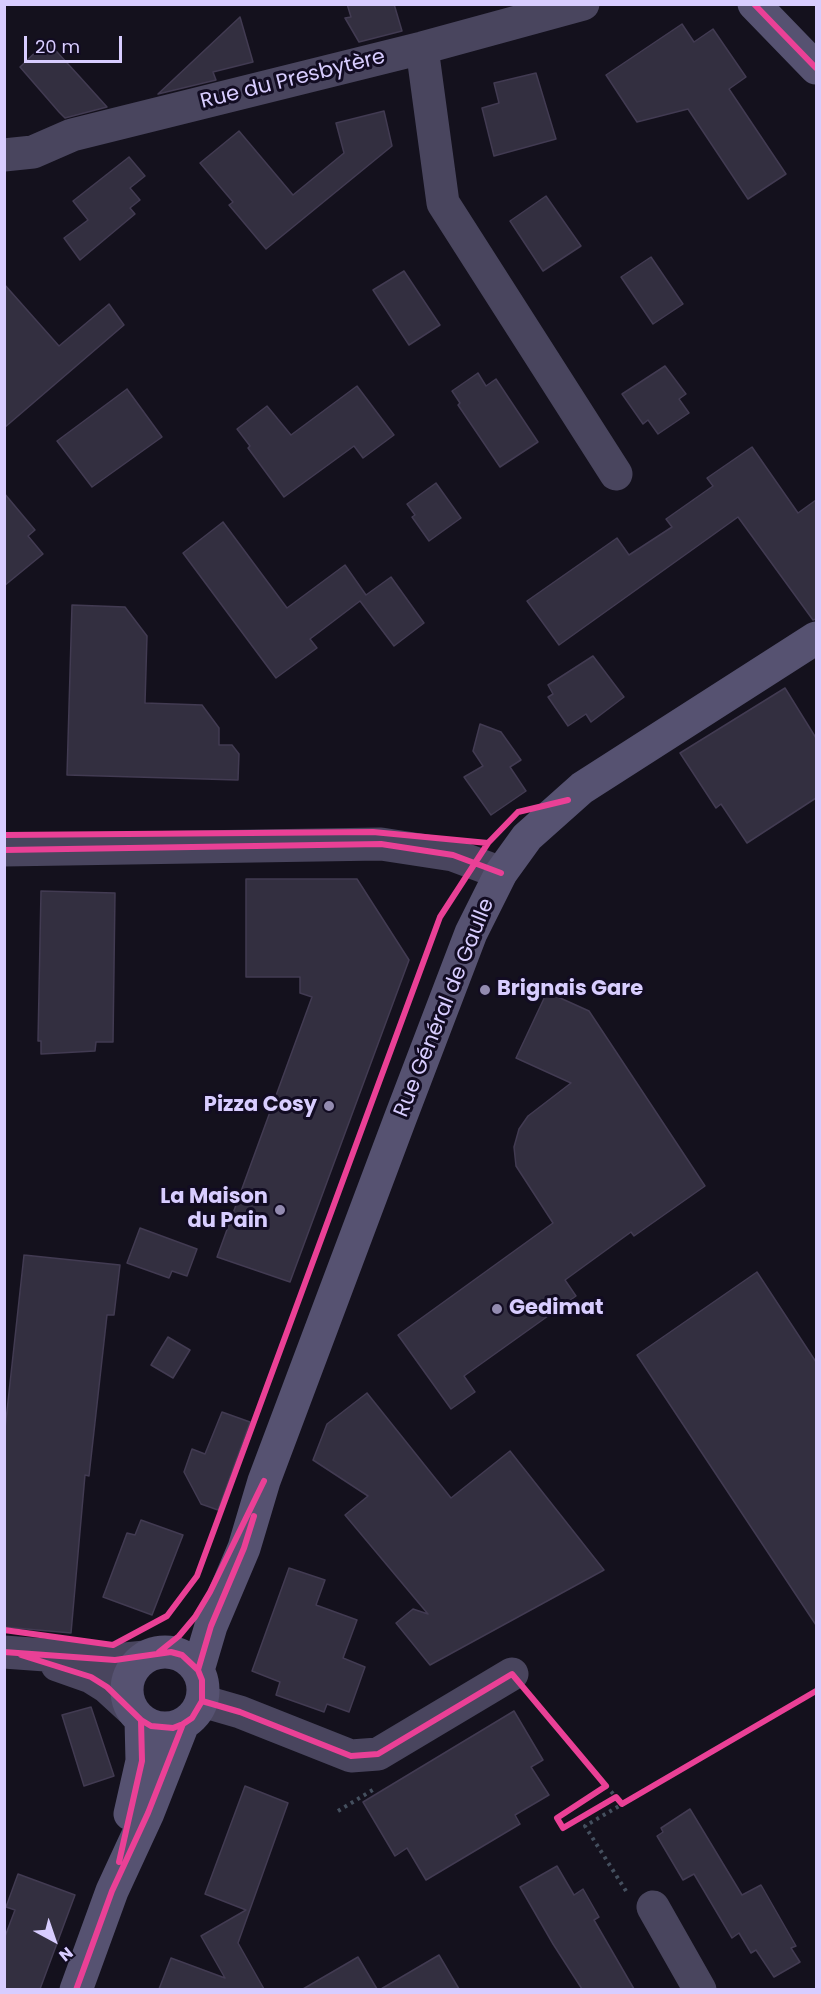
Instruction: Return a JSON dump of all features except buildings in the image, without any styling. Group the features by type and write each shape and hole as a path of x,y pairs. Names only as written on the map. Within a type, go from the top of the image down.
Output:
{"main road":[{"path":"756,5 816,68"},
{"name":"Rue Général de Gaulle","path":"76,1989 112,1891 148,1814 195,1698 211,1626 244,1548 264,1481 471,933 501,873 527,837 582,788 816,638"},
{"name":"Rue Général de Gaulle","path":"152,1654 179,1636 210,1592 264,1481"},
{"path":"152,1654 182,1655 195,1698 161,1728 136,1714 127,1698 127,1686 136,1664 152,1654"},
{"name":"Rue Général de Gaulle","path":"112,1891 142,1761 136,1714"}],"street":[{"name":"Rue du Presbytère","path":"4,155 33,152 72,135 422,48 583,4"},
{"path":"422,48 443,203 616,474"},
{"path":"4,850 381,844 453,855 501,873"},
{"path":"13,1653 115,1660 152,1654"},
{"path":"13,1653 91,1677 107,1687 136,1714"},
{"path":"195,1698 240,1712 351,1756 378,1754 512,1674"},
{"path":"653,1907 700,1989"}],"path":[{"path":"512,1674 622,1804"},
{"path":"653,1907 634,1905 585,1826 816,1691"},
{"path":"606,1786 557,1818 563,1828 616,1797"}],"cycle path":[{"path":"754,4 816,68"},
{"path":"4,1630 113,1645 167,1616 197,1576 440,917 488,843 518,812 568,800"},
{"path":"4,835 373,832 488,843"},
{"path":"4,850 381,844 453,855 501,873"},
{"path":"159,1652 179,1636 195,1617 210,1592 264,1481"},
{"path":"198,1670 211,1626 244,1548 254,1516"},
{"path":"4,1652 115,1660 171,1652 182,1655 198,1670 202,1680 202,1701 192,1718 183,1724 173,1728 151,1726 141,1720 107,1687 91,1677 21,1655"},
{"path":"202,1701 240,1712 351,1756 378,1754 512,1674 606,1786 557,1818 563,1828 616,1797 622,1804 816,1691"},
{"path":"119,1862 142,1761 141,1720"},
{"path":"76,1990 112,1891 148,1813 183,1724"}],"place":[{"name":"Brignais Gare","path":"485,990"},
{"name":"Pizza Cosy","path":"329,1106"},
{"name":"La Maison du Pain","path":"280,1210"},
{"name":"Gedimat","path":"497,1309"}]}
